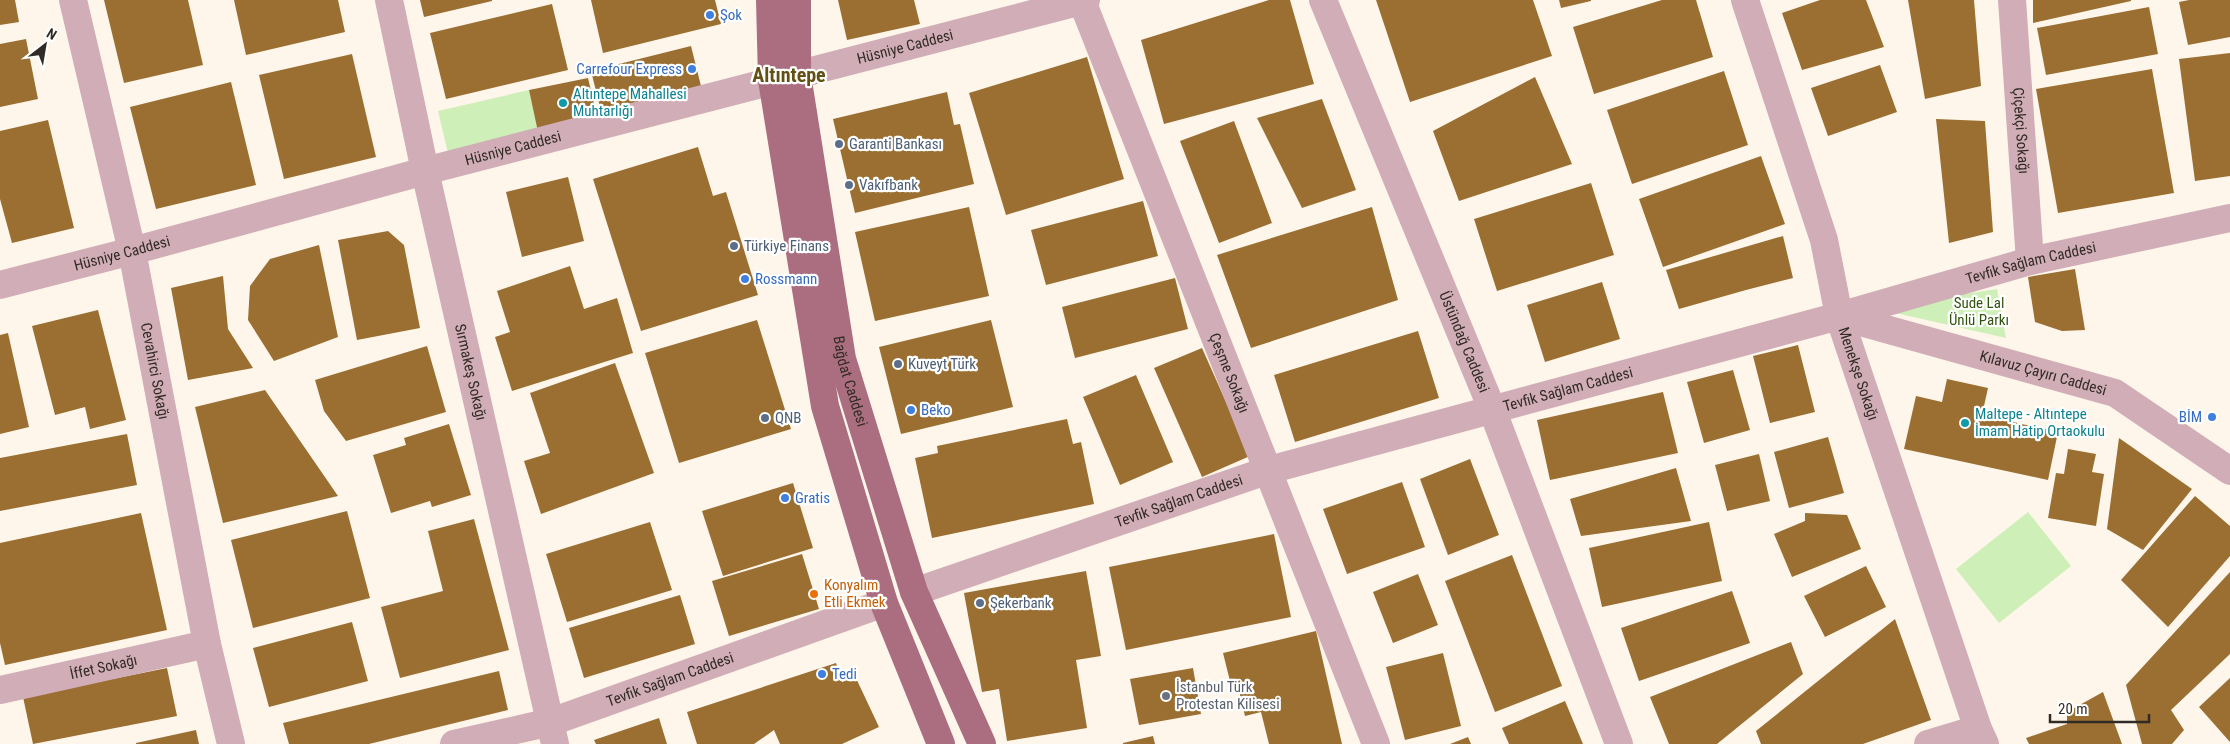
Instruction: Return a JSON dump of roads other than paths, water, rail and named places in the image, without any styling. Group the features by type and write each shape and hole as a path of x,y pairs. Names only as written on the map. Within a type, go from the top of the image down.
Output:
{"main road":[{"name":"Bağdat Caddesi","path":"770,0 842,359 914,592 982,744"},
{"name":"Bağdat Caddesi","path":"797,0 785,77 825,406 884,603 941,744"}],"street":[{"name":"Cevahirci Sokağı","path":"73,0 132,251 207,644 231,744"},
{"name":"Sırmakeş Sokağı","path":"389,0 553,733"},
{"name":"Hüsniye Caddesi","path":"0,285 426,171 1084,0"},
{"name":"Çeşme Sokağı","path":"1084,0 1376,744"},
{"name":"Üstündağ Caddesi","path":"1324,0 1492,409 1619,744"},
{"name":"Menekşe Sokağı","path":"1745,0 1824,240 1838,316 1981,737"},
{"name":"Çiçekçi Sokağı","path":"2012,0 2030,261"},
{"name":"Tevfik Sağlam Caddesi","path":"914,592 1268,470 1838,316 2030,261 2230,218"},
{"name":"Kılavuz Çayırı Caddesi","path":"1838,316 2115,393 2230,471"},
{"name":"Tevfik Sağlam Caddesi","path":"454,744 553,733 884,603"},
{"name":"İffet Sokağı","path":"0,690 207,644"},
{"path":"1928,744 1981,737"}],"place":[{"name":"Şok","path":"710,15"},
{"name":"Carrefour Express","path":"692,69"},
{"name":"Altıntepe Mahallesi Muhtarlığı","path":"563,103"},
{"name":"Garanti Bankası","path":"839,144"},
{"name":"Vakıfbank","path":"849,185"},
{"name":"Türkiye Finans","path":"734,246"},
{"name":"Rossmann","path":"745,279"},
{"name":"Kuveyt Türk","path":"898,364"},
{"name":"Beko","path":"911,410"},
{"name":"BİM","path":"2212,417"},
{"name":"QNB","path":"765,418"},
{"name":"Maltepe - Altıntepe İmam Hatip Ortaokulu","path":"1965,423"},
{"name":"Gratis","path":"785,498"},
{"name":"Konyalım Etli Ekmek","path":"814,594"},
{"name":"Şekerbank","path":"980,603"},
{"name":"Tedi","path":"822,674"},
{"name":"İstanbul Türk Protestan Kilisesi","path":"1166,696"}],"district":[{"name":"Altıntepe","path":"789,75"}],"park label":[{"name":"Sude Lal Ünlü Parkı","path":"1979,312"}]}
